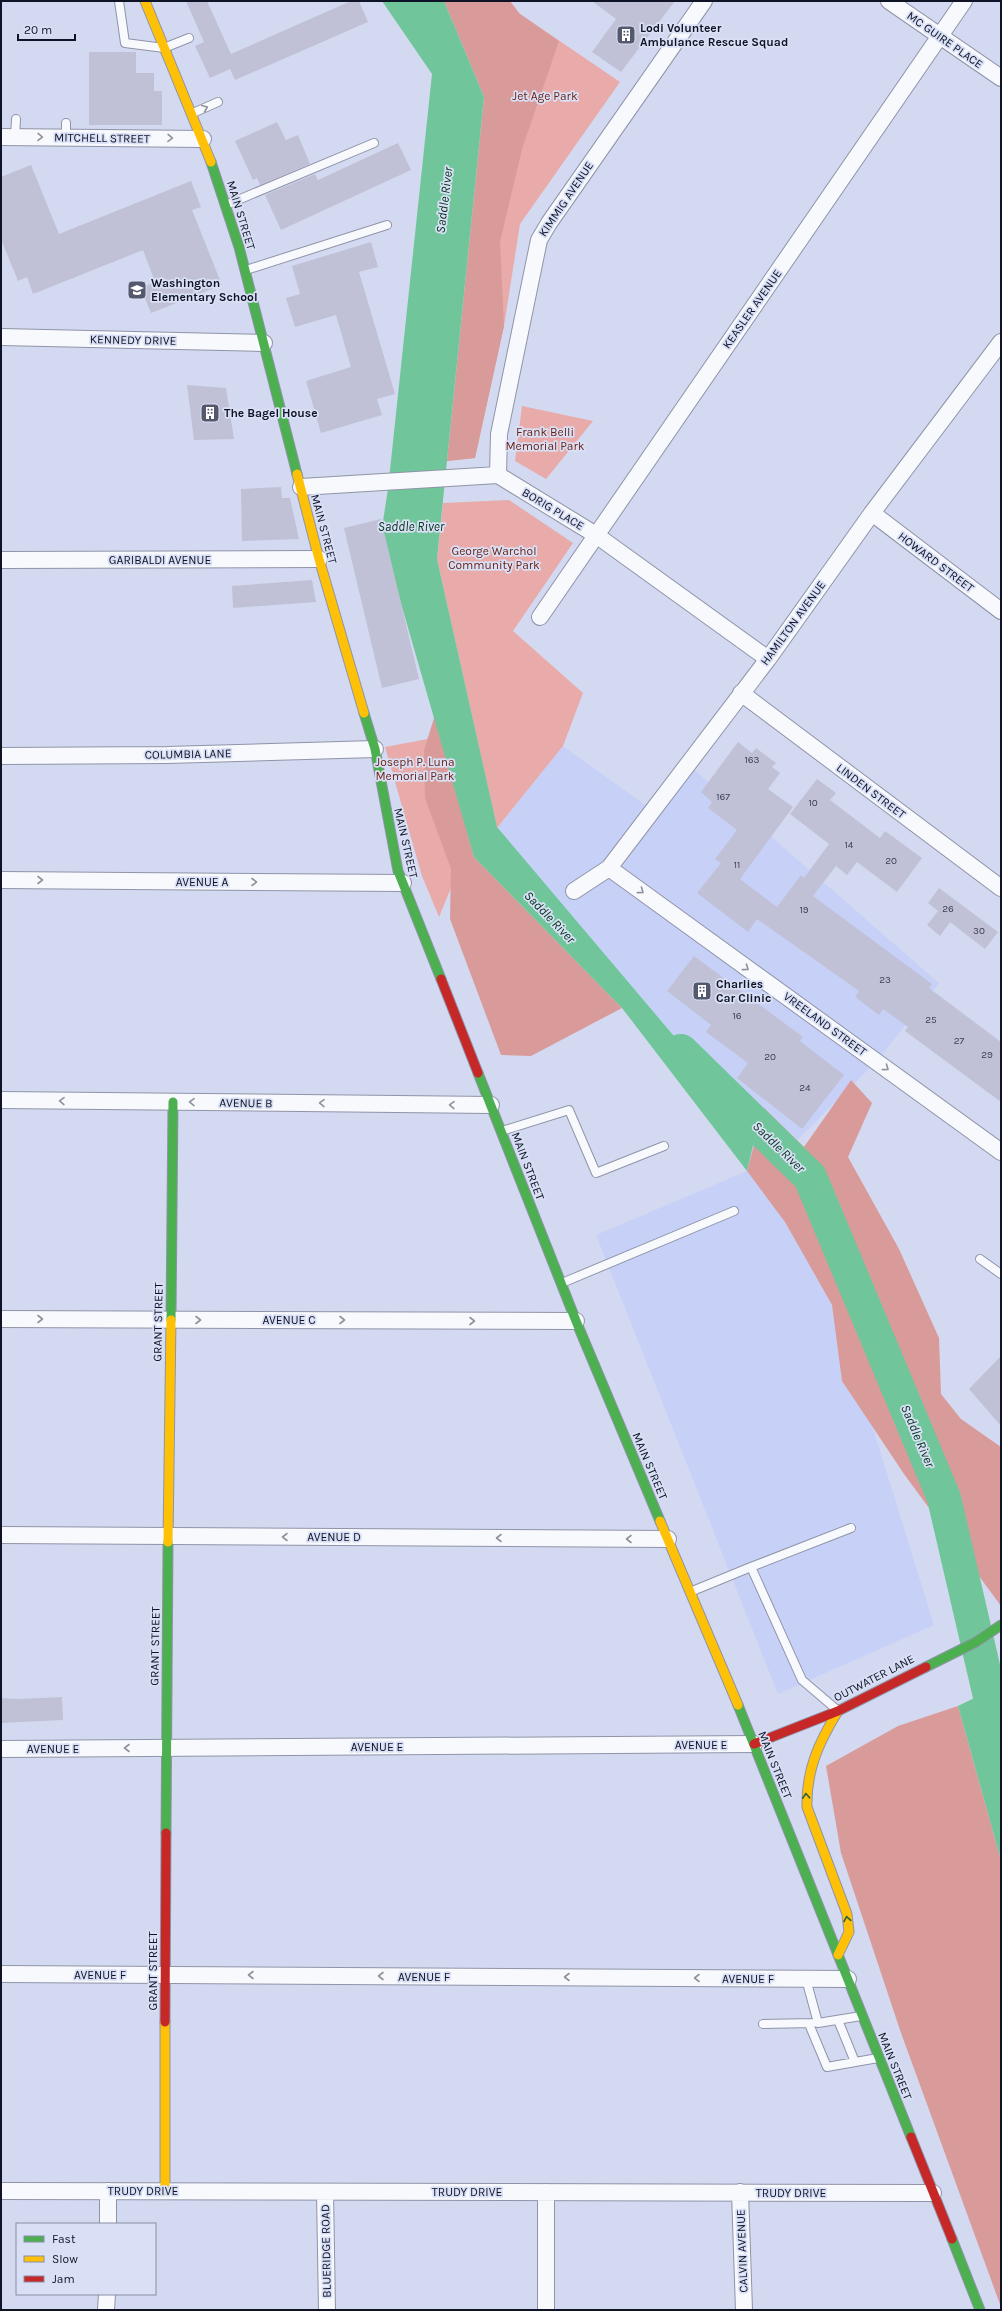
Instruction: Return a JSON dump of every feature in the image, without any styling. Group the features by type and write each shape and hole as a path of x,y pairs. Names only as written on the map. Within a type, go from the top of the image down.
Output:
{"street":[{"name":"MAIN STREET","path":"145,1 203,139 226,205 245,270 319,559 374,749 398,871 576,1321 754,1744 980,2310"},
{"name":"KIMMIG AVENUE","path":"498,475 499,434 539,240 548,223 704,1"},
{"name":"MC GUIRE PLACE","path":"889,1 1001,78"},
{"name":"KEASLER AVENUE","path":"540,617 964,1"},
{"name":"MITCHELL STREET","path":"8,137 66,130 203,139"},
{"name":"KENNEDY DRIVE","path":"1,337 264,343"},
{"name":"HAMILTON AVENUE","path":"574,891 609,868 768,659 872,514 1001,342"},
{"path":"300,487 498,475"},
{"name":"BORIG PLACE","path":"498,475 596,535 768,659"},
{"name":"HOWARD STREET","path":"872,514 1001,611"},
{"name":"GARIBALDI AVENUE","path":"1,560 319,559"},
{"name":"LINDEN STREET","path":"741,693 1001,888"},
{"name":"COLUMBIA LANE","path":"1,756 167,755 374,749"},
{"name":"VREELAND STREET","path":"609,868 1001,1152"},
{"name":"AVENUE A","path":"1,880 403,883"},
{"name":"AVENUE B","path":"1,1100 491,1105"},
{"name":"GRANT STREET","path":"165,2191 166,1748 173,1102"},
{"name":"AVENUE C","path":"1,1319 576,1321"},
{"name":"AVENUE D","path":"1,1535 668,1539"},
{"name":"OUTWATER LANE","path":"754,1744 838,1711 976,1642 1001,1625"},
{"path":"838,1711 809,1766 806,1793 807,1807 847,1914 849,1932 838,1955"},
{"name":"AVENUE E","path":"1,1749 754,1744"},
{"name":"AVENUE F","path":"1,1974 848,1979"},
{"name":"TRUDY DRIVE","path":"1,2191 933,2193"},
{"path":"108,2191 108,2223"},
{"name":"BLUERIDGE ROAD","path":"325,2192 327,2310"},
{"path":"546,2192 546,2310"},
{"name":"CALVIN AVENUE","path":"740,2192 744,2310"},
{"path":"106,2310 107,2295"}],"lane":[{"path":"119,1 125,43 164,48 189,38"},
{"path":"192,114 218,102"},
{"path":"8,137 16,119"},
{"path":"226,205 374,143"},
{"path":"245,270 387,224"},
{"path":"502,1131 570,1110 596,1173 664,1146"},
{"path":"561,1283 734,1211"},
{"path":"980,1259 1001,1274"},
{"path":"690,1592 851,1528"},
{"path":"750,1567 802,1680 838,1711"},
{"path":"806,1979 814,2023 826,2067 879,2058"},
{"path":"763,2024 814,2023 862,2016"},
{"path":"838,2020 855,2062"}],"shaded area":[{"name":"Jet Age Park","path":"444,1 510,1 520,14 559,41 522,149 500,242 504,326 475,458 447,461 484,97"},
{"path":"435,715 474,857 622,1008 531,1056 501,1055 450,919 451,869 425,798 424,750"},
{"path":"563,746 655,812 690,766 939,983 876,1062 777,1160 849,1351 934,1625 778,1694 596,1235 747,1171 756,1133 497,828"},
{"path":"851,1080 872,1103 848,1157 899,1249 939,1338 941,1394 961,1419 1001,1447 1001,1606 904,1474 842,1381 832,1305 785,1222 747,1171 764,1108 804,1147"},
{"path":"958,1706 1001,1860 1001,2307 901,2033 841,1853 826,1766 898,1726"}],"green space":[{"name":"Jet Age Park","path":"520,14 620,82 520,224 504,326 475,458 447,461"},
{"name":"Frank Belli Memorial Park","path":"522,406 593,421 546,479 515,461"},
{"name":"George Warchol Community Park","path":"509,500 573,543 513,631 583,693 563,746 497,828 437,559 443,503"},
{"name":"Joseph P. Luna Memorial Park","path":"433,738 458,871 439,917 422,876 385,747"}],"water":[{"name":"Saddle River","path":"382,1 444,1 484,97 437,559 497,827 756,1133 747,1171 622,1008 474,857 381,534 388,489 432,74"},
{"path":"1001,1685 1001,1860 958,1706"}],"building":[{"path":"186,1 207,1 231,54 351,1 359,1 368,22 235,80 230,69 210,78 195,46 204,42"},
{"name":"Lodi Volunteer Ambulance Rescue Squad","path":"592,1 675,1 621,72 592,52 616,19"},
{"path":"89,52 136,52 136,73 154,73 154,91 162,91 162,125 89,125"},
{"path":"277,122 286,140 298,135 310,164 260,185 257,178 253,180 235,141"},
{"path":"398,143 411,170 281,230 265,195 315,174 318,180"},
{"path":"31,165 59,234 191,181 201,207 192,210 222,285 151,313 141,288 155,282 143,250 33,294 27,277 18,281 1,239 1,177"},
{"path":"371,242 378,267 359,272 395,394 377,399 382,415 321,433 306,381 351,367 336,315 295,327 286,298 300,294 292,266"},
{"name":"The Bagel House","path":"187,385 226,388 234,439 194,440"},
{"path":"281,487 282,498 290,498 299,539 242,541 241,489"},
{"path":"381,519 419,679 382,688 344,528"},
{"path":"312,580 316,602 233,608 232,586"},
{"path":"738,742 752,753 756,748 776,763 772,767 780,773 768,789 793,807 740,879 777,907 801,875 804,878 829,844 790,814 817,779 836,793 830,800 880,838 885,831 922,858 897,892 857,862 847,875 836,866 813,896 932,984 929,988 1001,1042 1001,1102 905,1031 908,1027 883,1009 879,1015 855,997 859,991 757,919 748,932 697,893 721,863 715,859 737,830 708,808 712,802 701,792"},
{"path":"939,888 998,932 985,949 950,922 940,936 927,925 938,911 928,903"},
{"path":"694,956 803,1037 800,1041 844,1075 802,1129 737,1078 748,1063 706,1032 711,1025 667,991"},
{"path":"1001,1356 1001,1426 969,1389"},
{"path":"62,1697 63,1720 1,1723 1,1698 19,1699"}],"waterway":[{"name":"Saddle River","path":"681,1051 810,1177 944,1498 1001,1744"}],"traffic: fast":[{"path":"211,162 239,247 297,474"},
{"path":"364,713 375,749 398,871 441,979"},
{"path":"478,1073 576,1321 660,1521"},
{"path":"171,1320 173,1102"},
{"path":"166,1833 168,1542"},
{"path":"926,1667 976,1642 1001,1625"},
{"path":"738,1705 911,2137"},
{"path":"952,2239 980,2310"}],"traffic: slow":[{"path":"145,1 211,162"},
{"path":"297,474 319,559 364,713"},
{"path":"168,1542 171,1320"},
{"path":"660,1521 738,1705"},
{"path":"838,1711 825,1734 815,1757 811,1769 807,1794 807,1807 847,1914 849,1932 838,1955"},
{"path":"165,2022 165,2191"}],"traffic: jam":[{"path":"441,979 478,1073"},
{"path":"754,1744 838,1711 926,1667"},
{"path":"165,2022 166,1833"},
{"path":"911,2137 952,2239"}],"place":[{"name":"Lodi Volunteer Ambulance Rescue Squad","path":"626,35"},
{"name":"Washington Elementary School","path":"137,290"},
{"name":"The Bagel House","path":"210,413"},
{"name":"Charlies Car Clinic","path":"702,991"}]}
